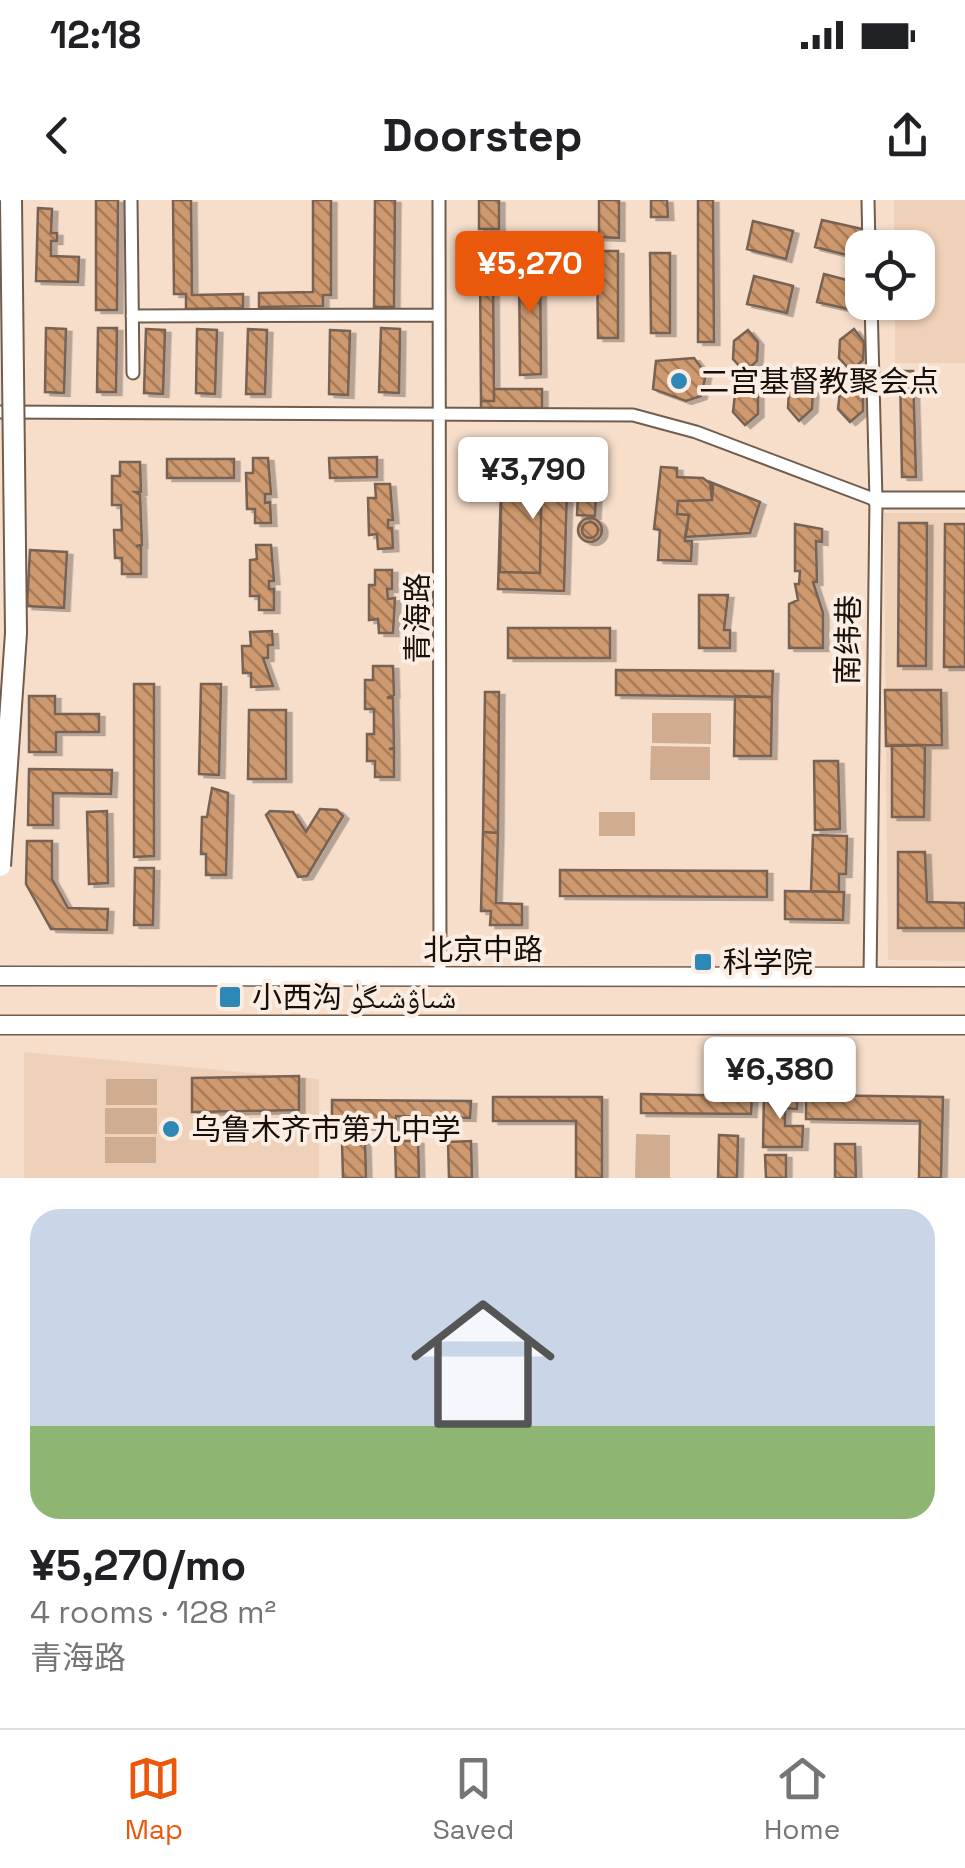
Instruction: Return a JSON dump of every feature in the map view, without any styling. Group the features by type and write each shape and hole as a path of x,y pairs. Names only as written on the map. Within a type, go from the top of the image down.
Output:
{"highway":[{"path":"0,866 16,633 11,200"}],"main road":[{"name":"北京中路","path":"0,976 965,977"},
{"path":"0,1025 965,1025"}],"street":[{"path":"130,200 132,373"},
{"name":"青海路","path":"440,200 436,316 443,415 440,976"},
{"path":"868,200 869,230"},
{"path":"132,316 436,316"},
{"name":"南纬巷","path":"870,978 876,500 871,320"},
{"path":"0,412 633,415 662,420 876,500 965,500"}],"shaded area":[{"path":"894,200 965,200 965,363 895,363 895,320 935,320 935,230 894,230"},
{"path":"884,513 965,513 965,961 888,960"},
{"path":"652,713 711,713 711,744 652,743"},
{"path":"651,746 710,747 710,780 650,780"},
{"path":"599,812 635,812 635,836 599,836"},
{"name":"乌鲁木齐市第九中学","path":"24,1052 319,1079 319,1178 24,1178"},
{"path":"106,1079 157,1079 157,1105 106,1105"},
{"path":"105,1108 157,1108 157,1134 105,1134"},
{"path":"636,1134 670,1135 670,1178 635,1178"},
{"path":"105,1137 156,1137 156,1163 105,1163"}],"building":[{"path":"96,200 118,200 117,310 96,310"},
{"path":"173,200 191,200 192,295 243,294 243,308 186,309 186,294 174,294"},
{"path":"313,200 331,200 331,295 323,295 323,306 259,307 259,293 313,292"},
{"path":"375,200 395,200 394,307 374,307"},
{"path":"479,200 499,200 499,229 479,229"},
{"path":"599,200 619,200 619,238 599,237"},
{"path":"651,200 667,200 668,217 651,217"},
{"path":"698,200 713,200 714,342 698,342"},
{"path":"38,208 52,209 51,233 57,233 57,241 51,241 51,256 79,257 78,282 36,281"},
{"path":"822,220 862,229 845,230 845,254 815,247"},
{"path":"753,221 793,231 786,259 747,249"},
{"path":"597,251 618,251 618,338 598,338"},
{"path":"650,253 670,253 670,333 651,333"},
{"path":"519,258 540,258 541,374 520,375"},
{"path":"480,264 493,264 494,401 481,401"},
{"path":"824,274 845,280 845,308 817,302"},
{"path":"754,276 793,286 787,313 747,304"},
{"path":"46,328 66,329 64,393 45,392"},
{"path":"98,328 117,328 116,392 97,392"},
{"path":"381,328 400,329 399,393 379,392"},
{"path":"146,329 165,330 163,394 144,393"},
{"path":"197,329 217,330 215,394 196,393"},
{"path":"248,329 267,330 265,394 246,394"},
{"path":"854,329 864,342 863,360 851,371 839,358 840,340"},
{"path":"330,330 350,331 348,395 329,394"},
{"path":"748,330 758,342 757,361 745,372 733,359 734,341"},
{"name":"二宫基督教聚会点","path":"694,358 706,374 701,396 686,401 653,389 656,361"},
{"path":"900,371 913,371 916,477 902,477"},
{"path":"803,379 813,391 812,409 799,421 788,408 789,390"},
{"path":"853,380 863,392 863,411 850,422 838,409 840,391"},
{"path":"749,383 758,395 758,414 745,425 733,412 735,394"},
{"path":"494,389 542,389 542,408 481,408 481,401 494,401"},
{"path":"502,454 568,455 564,591 498,589"},
{"path":"502,454 542,454 540,573 500,572"},
{"path":"377,457 377,477 330,478 329,458"},
{"path":"253,458 268,458 271,494 265,494 265,503 270,502 271,523 255,523 255,509 247,509 246,473 253,473"},
{"path":"167,459 234,459 234,478 167,478"},
{"path":"120,462 140,462 141,492 135,492 140,495 142,545 136,546 141,546 141,574 122,574 122,558 115,558 114,530 122,530 121,505 112,505 112,476 120,476"},
{"path":"661,467 677,468 677,477 703,478 713,486 712,500 678,501 677,514 689,515 685,541 692,541 691,561 658,560 660,530 654,529"},
{"path":"579,473 597,474 595,516 577,515"},
{"path":"710,482 760,502 750,533 685,537 689,515 677,514 678,501 712,500"},
{"path":"375,484 390,484 393,520 388,520 388,528 392,528 393,548 378,549 377,534 369,535 368,498 376,498"},
{"path":"590,518 599,521 599,539 590,542 581,539 578,530 581,521"},
{"path":"590,522 598,530 590,538 582,530"},
{"path":"899,523 927,523 926,666 898,666"},
{"path":"795,524 822,529 822,542 816,541 817,582 813,582 823,613 823,648 789,648 789,604 798,600 795,584 799,584 800,571 795,571"},
{"path":"945,524 965,524 965,667 944,667"},
{"path":"256,545 271,545 274,581 269,581 269,589 274,589 274,610 259,610 259,596 250,596 250,560 257,559"},
{"path":"30,550 67,552 64,608 27,606"},
{"path":"375,570 392,570 392,589 387,589 388,599 395,598 393,633 379,633 378,619 369,620 369,585 375,585"},
{"path":"699,595 728,595 724,630 730,630 730,648 699,648"},
{"path":"508,628 610,628 610,658 508,658"},
{"path":"272,631 273,645 268,645 268,658 263,658 273,686 251,687 251,673 243,673 242,646 251,646 250,632"},
{"path":"373,666 393,666 394,695 387,698 393,698 394,748 389,749 394,749 394,777 375,777 375,761 367,761 367,734 374,734 374,709 365,709 365,680 373,680"},
{"path":"616,670 773,671 772,697 616,695"},
{"path":"134,684 154,684 154,856 134,857"},
{"path":"201,684 221,684 219,775 199,774"},
{"path":"885,690 941,690 942,745 886,746"},
{"path":"485,692 499,692 498,833 483,832"},
{"path":"29,696 55,696 55,714 99,714 99,732 56,732 56,752 29,752"},
{"path":"735,696 772,697 771,756 734,756"},
{"path":"249,710 286,710 286,779 248,779"},
{"path":"892,745 925,745 924,817 892,817"},
{"path":"814,761 838,761 840,829 815,830"},
{"path":"29,769 112,770 111,794 53,793 53,825 28,825"},
{"path":"212,788 228,793 226,875 206,875 206,854 201,854 202,817 207,817"},
{"path":"320,809 337,810 343,816 307,876 298,877 266,815 270,811 293,812 306,832"},
{"path":"107,811 108,883 89,884 87,812"},
{"path":"483,832 498,833 496,903 522,904 522,925 490,925 491,911 481,911"},
{"path":"813,835 847,836 846,874 839,874 839,892 811,891"},
{"path":"27,841 52,841 52,879 68,908 108,909 107,930 51,929 26,884"},
{"path":"898,852 925,852 927,902 965,903 965,928 898,928"},
{"path":"135,868 154,868 153,925 134,925"},
{"path":"560,870 767,871 767,897 560,896"},
{"path":"785,891 844,892 843,920 785,919"},
{"path":"299,1076 299,1110 192,1112 192,1078"},
{"path":"764,1093 797,1094 797,1109 785,1108 785,1126 803,1126 802,1147 763,1147"},
{"path":"641,1094 752,1096 751,1114 641,1113"},
{"path":"806,1095 943,1097 941,1178 919,1178 920,1121 806,1119"},
{"path":"493,1097 602,1097 602,1178 576,1178 576,1121 493,1121"},
{"path":"332,1100 471,1101 470,1118 396,1116 395,1127 332,1126"},
{"path":"719,1135 738,1136 737,1178 718,1178"},
{"path":"365,1141 366,1178 343,1178 342,1142"},
{"path":"395,1141 418,1141 419,1178 396,1178"},
{"path":"471,1141 472,1178 449,1178 448,1142"},
{"path":"835,1144 855,1144 856,1178 835,1178"},
{"path":"765,1155 786,1155 786,1178 766,1178"}],"place":[{"name":"二宫基督教聚会点","path":"679,381"},
{"name":"科学院","path":"703,962"},
{"name":"小西沟 شىاۋشىگۈ","path":"230,997"},
{"name":"乌鲁木齐市第九中学","path":"171,1129"}]}
